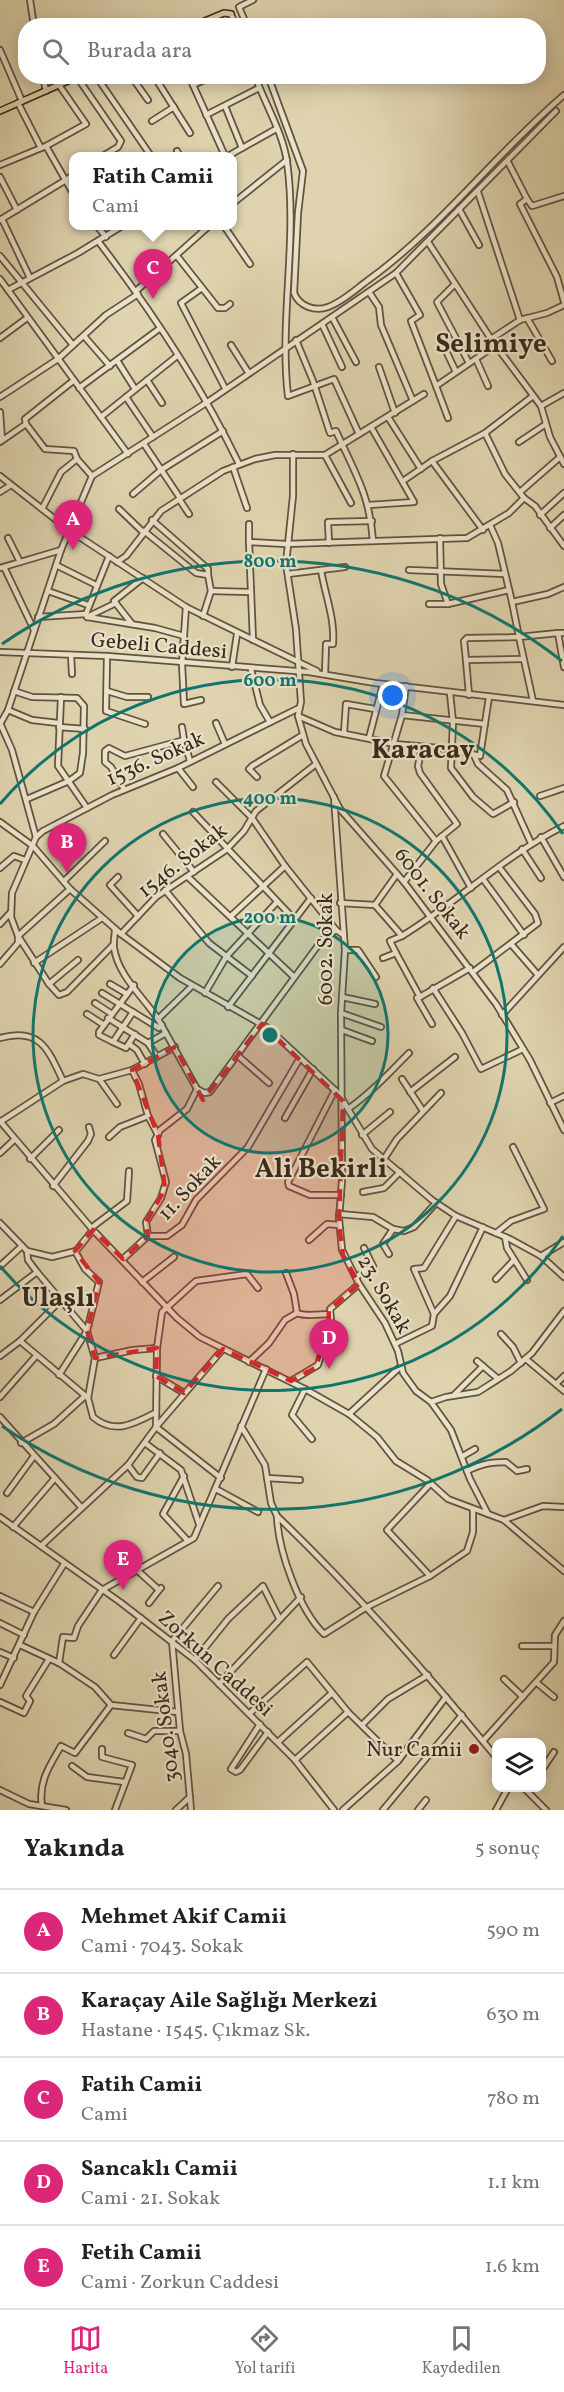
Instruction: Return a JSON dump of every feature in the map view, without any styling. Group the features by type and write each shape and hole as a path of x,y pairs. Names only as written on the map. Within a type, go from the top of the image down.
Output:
{"main road":[{"path":"212,18 224,13 231,14"},
{"path":"0,110 59,85"}],"street":[{"path":"30,0 33,18"},
{"path":"244,18 239,7 253,0"},
{"path":"231,14 233,18"},
{"path":"0,50 20,102 43,147 69,188"},
{"path":"45,84 46,91"},
{"path":"83,84 121,141 122,144 109,152"},
{"path":"102,84 148,152"},
{"path":"137,84 148,100"},
{"path":"159,84 190,133"},
{"path":"258,84 287,160 290,200 285,347 288,396 334,379 359,435"},
{"path":"271,84 303,171 294,293 298,301 316,309 335,304 412,246 529,125 564,95"},
{"path":"0,165 43,147 86,124 59,85"},
{"path":"193,85 224,152"},
{"path":"206,115 259,88"},
{"path":"225,106 243,148"},
{"path":"152,121 174,107"},
{"path":"113,945 67,992 60,994 34,963 18,936 10,912 14,886 36,837 27,799 0,724 9,710 61,550 92,476 206,403 248,372 396,273 556,111"},
{"path":"234,152 276,129"},
{"path":"237,199 287,160"},
{"path":"508,162 532,206 564,196"},
{"path":"0,177 17,210"},
{"path":"30,278 1,220 69,178"},
{"path":"478,192 520,320"},
{"path":"491,339 520,320 547,313 564,305 557,277 520,204 527,199"},
{"path":"459,209 479,245"},
{"path":"101,230 106,237"},
{"path":"8,290 115,230"},
{"path":"0,397 58,359 106,315 137,292 204,230"},
{"path":"227,230 249,264"},
{"path":"99,241 137,292 223,431 239,464"},
{"path":"428,242 491,339 541,406 559,458 564,464"},
{"path":"0,256 73,345"},
{"path":"177,256 218,308 225,308 230,304"},
{"path":"396,273 420,315 411,321 448,418"},
{"path":"0,279 128,454"},
{"path":"455,284 437,302 469,363"},
{"path":"202,288 181,303 225,388"},
{"path":"369,292 379,307 381,325 413,401"},
{"path":"332,317 356,362"},
{"path":"0,338 27,318"},
{"path":"527,318 552,361"},
{"path":"322,324 342,367"},
{"path":"79,388 118,362 159,328"},
{"path":"84,336 110,366"},
{"path":"440,338 456,372"},
{"path":"296,340 330,433 336,431 369,505 373,541"},
{"path":"231,345 248,372"},
{"path":"436,386 496,345"},
{"path":"101,417 177,356"},
{"path":"476,359 488,386"},
{"path":"118,362 135,389"},
{"path":"379,367 395,413"},
{"path":"147,380 162,403"},
{"path":"73,381 26,419 26,424 45,449 74,451 77,459 92,476"},
{"path":"541,406 564,393"},
{"path":"117,562 126,556 152,520 179,498 233,467 255,459 293,454 325,455 424,394"},
{"path":"403,481 432,461 485,433 533,396"},
{"path":"126,397 153,437"},
{"path":"0,412 1,441"},
{"path":"388,417 421,469"},
{"path":"1,441 26,424"},
{"path":"519,442 546,424"},
{"path":"369,505 414,502 371,427"},
{"path":"133,494 161,470 223,431"},
{"path":"485,433 505,474 525,498 535,506 564,546"},
{"path":"144,444 189,514"},
{"name":"6001. Sokak","path":"293,454 293,496 286,544 288,574 294,601 297,673 301,702 298,716 303,735 340,809 404,882 502,1015 523,1049 564,1130"},
{"path":"325,455 351,503"},
{"path":"520,492 559,458"},
{"path":"42,509 61,472 77,459"},
{"path":"432,461 483,530"},
{"path":"233,467 247,508"},
{"path":"0,476 69,530 186,607 237,634 323,674 326,644 333,644 334,629 331,612 326,602 321,570"},
{"path":"0,492 11,485"},
{"path":"540,515 564,493"},
{"path":"249,542 286,544 467,538 483,530 525,498"},
{"path":"118,509 196,573 208,575"},
{"path":"550,528 564,515"},
{"path":"152,520 208,569 211,591 203,616"},
{"path":"329,543 328,522 372,520"},
{"path":"249,524 253,640"},
{"path":"490,525 498,543 532,701"},
{"path":"8,538 20,562"},
{"path":"440,538 441,584 448,604"},
{"path":"34,630 2,567 61,550"},
{"path":"86,615 109,556"},
{"path":"57,565 96,585"},
{"path":"288,574 345,567"},
{"path":"408,570 505,574"},
{"path":"86,615 115,602 143,578"},
{"path":"512,602 548,594 564,587"},
{"path":"429,604 448,604 509,590"},
{"path":"48,591 88,605"},
{"path":"211,591 250,592"},
{"path":"115,602 132,624"},
{"path":"186,607 182,664 184,704 201,700"},
{"path":"38,617 86,615 184,636"},
{"path":"469,695 464,641 467,638 561,633 564,667"},
{"path":"232,667 237,634"},
{"name":"Gebeli Caddesi","path":"0,652 107,656 323,674 450,693 564,705"},
{"path":"71,655 72,674"},
{"path":"107,656 109,714 145,724"},
{"path":"466,660 523,659"},
{"path":"251,669 260,705 270,722"},
{"path":"369,738 383,684"},
{"path":"406,686 402,715 384,776 435,841"},
{"path":"14,691 32,697 77,698 83,703 85,729 81,770 69,781 27,799"},
{"path":"107,691 127,697 148,697"},
{"path":"450,693 453,722 450,749 451,768 492,814 514,802"},
{"path":"298,716 327,730 394,744 450,749 480,756 489,697"},
{"path":"61,698 58,766 87,808"},
{"path":"344,733 346,704 375,709"},
{"name":"1536. Sokak","path":"36,837 123,789 177,768 299,708"},
{"path":"9,710 32,720 85,729"},
{"path":"402,715 485,724"},
{"path":"216,723 225,744"},
{"path":"183,727 190,761"},
{"path":"257,777 249,769 252,766 303,735"},
{"path":"123,789 111,767 105,762 105,751 109,748 125,756 184,740"},
{"path":"404,882 435,841 457,824 420,773 418,766 422,747"},
{"path":"474,755 478,764 507,790 531,843"},
{"name":"1546. Sokak","path":"121,934 165,891 226,850 244,831 252,818 316,764"},
{"path":"177,768 193,787"},
{"path":"216,782 252,818 285,866 336,930 342,934"},
{"path":"540,796 564,788"},
{"name":"6002. Sokak","path":"334,797 341,879 342,934 345,950 341,1013 343,1101"},
{"path":"193,812 226,850 294,919"},
{"path":"0,822 33,846 70,889 121,934 192,986 262,1024 335,1090 362,1135 384,1159 435,1203 456,1216 505,1236 541,1256 564,1277"},
{"path":"420,997 390,941 432,918 531,843 564,826"},
{"path":"164,834 194,872"},
{"path":"442,836 471,888"},
{"path":"541,837 564,877"},
{"path":"64,881 105,841"},
{"path":"522,849 540,878"},
{"path":"0,868 14,856 25,860"},
{"path":"231,916 285,866"},
{"path":"432,1024 417,998 471,970 512,944 538,923 535,914 499,867"},
{"path":"375,905 397,874"},
{"path":"118,877 110,885 138,916"},
{"path":"189,877 294,977"},
{"path":"483,879 524,935"},
{"path":"1,962 18,943 18,936 70,889"},
{"path":"165,891 204,939 252,976"},
{"path":"228,1007 311,898"},
{"path":"205,993 226,957 246,932 277,902"},
{"path":"340,903 375,905 402,936"},
{"path":"0,924 10,912"},
{"path":"34,963 102,918"},
{"path":"115,929 113,945 122,973 134,985 162,1025 197,1089 205,1093 210,1092 262,1024 322,940 336,930"},
{"path":"512,944 538,975"},
{"path":"502,1015 564,947"},
{"path":"345,950 358,950 376,976"},
{"path":"383,958 396,953"},
{"path":"50,983 78,960"},
{"path":"110,984 127,994"},
{"path":"134,985 104,1024 99,1035 123,1049 135,1034"},
{"path":"158,1019 192,986"},
{"path":"433,988 462,1033 481,1069 523,1049"},
{"path":"102,993 159,1028 162,1025"},
{"path":"342,997 375,1004"},
{"path":"95,1003 123,1027 148,1043 157,1057"},
{"path":"113,1042 133,1012"},
{"path":"341,1013 381,1027"},
{"path":"87,1014 104,1024"},
{"path":"342,1030 372,1041"},
{"path":"148,1043 166,1033"},
{"path":"0,1038 21,1035 40,1041 48,1051 63,1081"},
{"path":"129,1044 137,1050 145,1064"},
{"path":"175,1047 132,1070 99,1079 83,1074 63,1081 0,1122 92,1229 142,1282 200,1337 291,1381 349,1414 376,1437 392,1458 431,1483 448,1499 504,1520 564,1571"},
{"path":"348,1109 372,1092 409,1053"},
{"path":"237,1055 269,1083"},
{"path":"410,1092 455,1057"},
{"name":"11. Sokak","path":"148,1236 167,1236 182,1226 196,1200 248,1147 300,1058"},
{"path":"285,1118 312,1069"},
{"path":"132,1070 139,1084 148,1116 158,1135"},
{"path":"99,1079 117,1104"},
{"path":"402,1079 423,1111"},
{"path":"122,1260 148,1236 146,1222 161,1198 166,1182 155,1143 160,1130 187,1110 197,1089"},
{"path":"335,1090 288,1182 289,1186 304,1194 341,1194"},
{"path":"384,1159 423,1111 441,1093"},
{"path":"550,1103 564,1096"},
{"name":"23. Sokak","path":"343,1101 339,1214 343,1255 385,1323 395,1344 400,1367 416,1391 431,1402 451,1430 467,1471 488,1514"},
{"path":"362,1135 390,1112"},
{"path":"109,1137 120,1127 148,1116"},
{"path":"54,1186 88,1141 91,1134 89,1127"},
{"path":"30,1159 59,1130"},
{"path":"0,1153 14,1140"},
{"path":"496,1233 511,1221 544,1209 513,1147"},
{"path":"1,1225 27,1251 52,1257 75,1251 92,1229 127,1201 129,1172"},
{"path":"363,1192 384,1188 400,1172"},
{"path":"339,1214 373,1217 393,1229 404,1231 414,1227 435,1203"},
{"path":"434,1314 414,1269 424,1268 456,1216"},
{"path":"309,1240 327,1224 339,1225"},
{"path":"395,1344 432,1326 434,1314 450,1296 483,1227"},
{"path":"389,1254 383,1244 393,1229"},
{"path":"505,1236 507,1248 527,1280"},
{"path":"541,1256 564,1242"},
{"path":"0,1266 22,1246"},
{"path":"356,1277 373,1266 364,1248"},
{"path":"27,1251 28,1260 87,1331 95,1359 87,1397 93,1417 107,1426 131,1425 155,1413"},
{"path":"59,1375 87,1331 99,1282 85,1269 75,1251"},
{"path":"142,1282 174,1257"},
{"path":"496,1279 514,1260"},
{"path":"0,1300 37,1272"},
{"path":"286,1273 294,1294 296,1310 302,1315 318,1312 330,1314"},
{"path":"221,1478 156,1427 158,1326 162,1312 196,1281 247,1274 258,1288"},
{"path":"291,1381 318,1365 328,1332 330,1309 359,1284"},
{"path":"0,1356 20,1341 62,1299"},
{"path":"249,1362 269,1343 285,1320 296,1310"},
{"path":"431,1402 454,1395 478,1392 522,1363 564,1311"},
{"path":"501,1334 511,1343 522,1363"},
{"path":"20,1341 87,1397"},
{"path":"95,1359 133,1350 157,1348"},
{"path":"41,1546 128,1465 156,1427 223,1349"},
{"path":"0,1397 36,1356"},
{"path":"526,1359 564,1391"},
{"path":"477,1361 497,1378"},
{"path":"454,1395 483,1366"},
{"path":"349,1414 400,1367"},
{"path":"59,1664 63,1637 74,1638 78,1626 102,1590 194,1538 266,1369"},
{"path":"156,1376 184,1393"},
{"path":"556,1384 564,1376"},
{"path":"305,1389 292,1415 312,1439"},
{"path":"21,1443 54,1424 87,1397"},
{"path":"0,1417 81,1507"},
{"path":"241,1426 265,1465 271,1503 277,1516 282,1552 301,1597 324,1634 365,1608 430,1576 467,1551 473,1532 473,1509"},
{"path":"145,1443 176,1465 184,1476 200,1526"},
{"path":"463,1456 476,1449"},
{"path":"128,1465 137,1477 142,1478 160,1454"},
{"path":"7,1493 34,1456"},
{"path":"467,1471 480,1464 497,1462 506,1462 517,1471 527,1469"},
{"path":"184,1476 163,1514 188,1541"},
{"path":"13,1527 55,1478"},
{"path":"267,1478 300,1480"},
{"path":"430,1576 387,1530 431,1483"},
{"path":"216,1489 258,1512"},
{"path":"504,1520 543,1506 564,1507"},
{"path":"277,1516 428,1675 492,1752"},
{"name":"Zorkun Caddesi","path":"0,1517 141,1618 195,1660 295,1760 334,1810"},
{"path":"0,1685 34,1612 64,1564"},
{"path":"137,1570 160,1589 149,1603"},
{"path":"172,1641 218,1586"},
{"path":"195,1660 228,1619 263,1586 279,1618"},
{"path":"0,1596 34,1612"},
{"path":"219,1684 301,1597"},
{"path":"114,1655 141,1618"},
{"path":"483,1741 554,1662 555,1635 564,1621"},
{"path":"0,1623 24,1635"},
{"name":"3040. Sokak","path":"172,1641 180,1731 186,1754 191,1810"},
{"path":"20,1646 59,1664 95,1687 111,1705 178,1712"},
{"path":"522,1646 554,1646"},
{"path":"0,1652 14,1658"},
{"path":"0,1702 24,1713 30,1701 26,1696 49,1659"},
{"path":"250,1713 307,1662 348,1712 398,1761"},
{"path":"362,1725 388,1699 428,1675"},
{"path":"504,1679 523,1697"},
{"path":"537,1683 554,1697"},
{"path":"278,1742 332,1693"},
{"path":"343,1810 398,1761 446,1697"},
{"path":"42,1806 41,1789 45,1772 61,1746 75,1753 111,1705"},
{"path":"295,1760 348,1712"},
{"path":"383,1810 462,1715"},
{"path":"260,1724 231,1769 236,1772 240,1770 268,1732"},
{"path":"128,1733 146,1739 154,1731 180,1731"},
{"path":"102,1749 102,1757 132,1765 123,1782 115,1810"},
{"path":"546,1764 554,1752"},
{"path":"72,1766 87,1777 123,1782"},
{"path":"0,1790 24,1803 66,1810"},
{"path":"496,1810 506,1792"},
{"path":"530,1792 546,1810"},
{"path":"176,1810 190,1797"},
{"path":"419,1810 426,1800"}],"highlighted area":[{"path":"262,1024 343,1101 339,1225 343,1255 359,1284 329,1310 328,1332 315,1368 291,1381 223,1349 184,1393 156,1376 157,1348 95,1358 87,1331 99,1282 75,1251 93,1230 123,1259 148,1236 146,1222 165,1189 158,1135 132,1070 175,1047 203,1100"}],"place":[{"name":"Fatih Camii","path":"153,299"},
{"name":"Mehmet Akif Camii","path":"73,550"},
{"name":"Karaçay Aile Sağlığı Merkezi","path":"67,873"},
{"name":"Sancaklı Camii","path":"329,1369"},
{"name":"Fetih Camii","path":"123,1590"},
{"name":"Nur Camii","path":"474,1749"}],"district":[{"name":"Selimiye","path":"491,343"},
{"name":"Karacay","path":"423,749"},
{"name":"Ali Bekirli","path":"321,1168"},
{"name":"Ulaşlı","path":"58,1297"}]}
